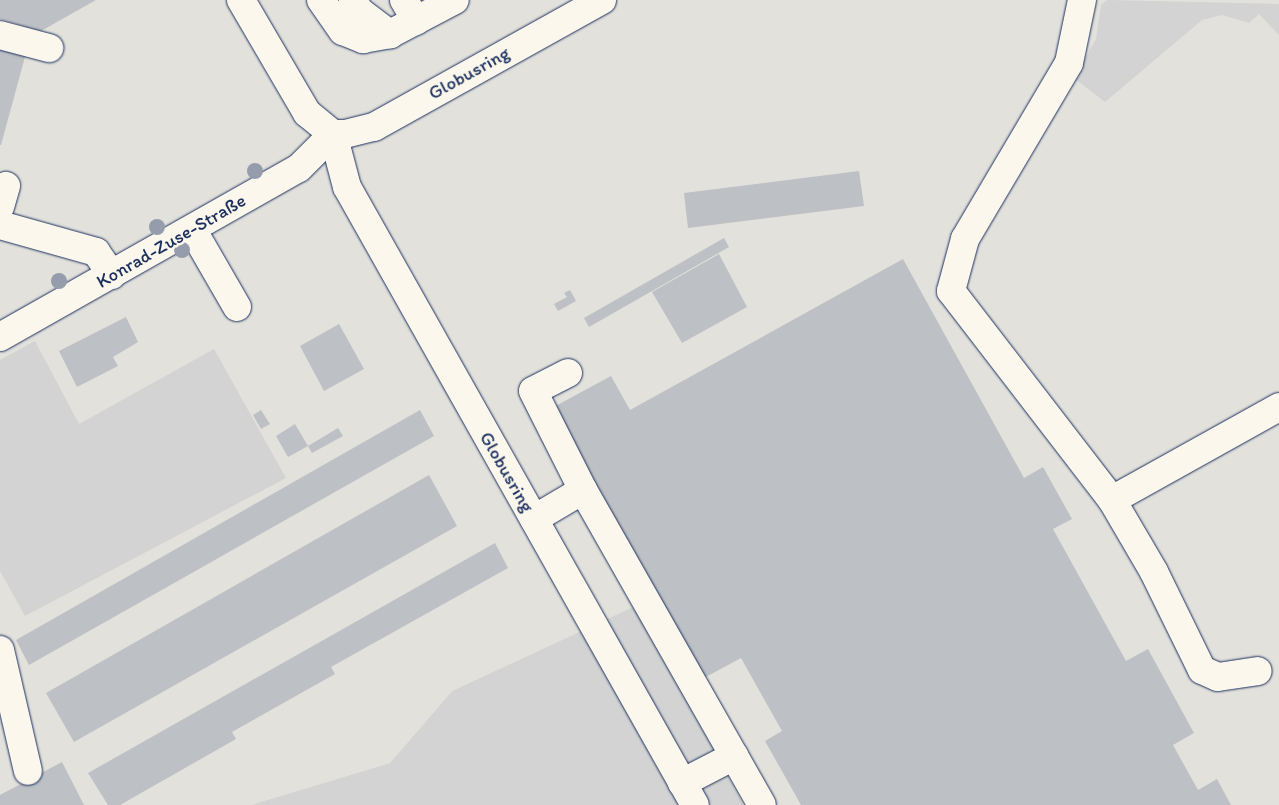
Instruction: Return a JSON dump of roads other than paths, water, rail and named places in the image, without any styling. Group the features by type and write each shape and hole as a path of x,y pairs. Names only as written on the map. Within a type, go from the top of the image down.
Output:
{"street":[{"path":"241,0 307,113 326,129"},
{"path":"321,0 343,31 363,39 390,34 410,11 452,1"},
{"path":"353,0 359,11 390,34"},
{"path":"371,0 390,34"},
{"name":"Globusring","path":"602,0 575,6 374,127 326,129 348,187 689,794"},
{"path":"1082,0 1069,63 966,239 951,291 1112,500 1154,572 1202,670 1218,678 1258,671"},
{"path":"0,35 49,48"},
{"name":"Konrad-Zuse-Straße","path":"0,337 299,168 326,129"},
{"path":"0,225 96,252 112,275"},
{"path":"192,229 238,307"},
{"path":"568,373 533,391 583,490 762,805"},
{"path":"1112,500 1279,406"},
{"path":"534,519 583,490"},
{"path":"0,650 28,771"},
{"path":"689,794 734,756"}]}
